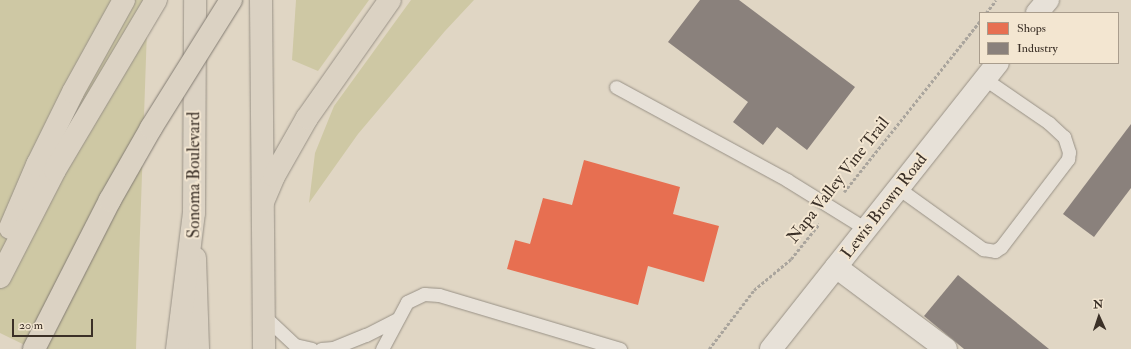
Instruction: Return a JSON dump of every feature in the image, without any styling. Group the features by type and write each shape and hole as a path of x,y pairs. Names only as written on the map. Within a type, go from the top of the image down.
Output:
{"main road":[{"path":"0,255 37,165 73,92 124,0"},
{"path":"0,277 62,157 156,0"},
{"name":"Sonoma Boulevard","path":"195,0 194,213 198,349"},
{"path":"34,349 110,200 151,128 231,0"},
{"path":"261,0 264,349"},
{"path":"263,202 274,176 307,118 390,0"},
{"path":"178,349 194,213"}],"street":[{"path":"1038,12 1048,0"},
{"name":"Lewis Brown Road","path":"771,349 991,71"},
{"path":"836,267 946,349"}],"lane":[{"path":"898,188 983,249 995,251 1001,247 1068,159 1069,152 1064,137 991,71"},
{"path":"616,87 787,180 866,229"},
{"path":"382,349 407,302 424,294 439,295 620,349"},
{"path":"264,316 278,332 295,345 312,349"},
{"path":"321,349 333,348 366,335 397,319"}],"path":[{"path":"987,12 996,0"},
{"name":"Napa Valley Vine Trail","path":"709,349 754,290 791,259 979,22"}],"shaded area":[{"path":"0,0 148,0 136,349 33,349 0,333"},
{"path":"296,0 369,0 318,71 292,60"},
{"path":"411,0 474,0 445,31 358,134 309,203 315,153 334,106"}],"building: Shops":[{"path":"584,160 680,187 673,214 719,226 704,282 648,266 638,305 507,269 515,240 530,244 543,198 572,205"}],"building: Industry":[{"path":"700,0 739,0 855,87 807,150 777,127 763,145 733,122 748,102 668,42"},
{"path":"1131,124 1131,188 1094,237 1063,214"},
{"path":"958,275 1049,349 964,349 924,316"}]}
